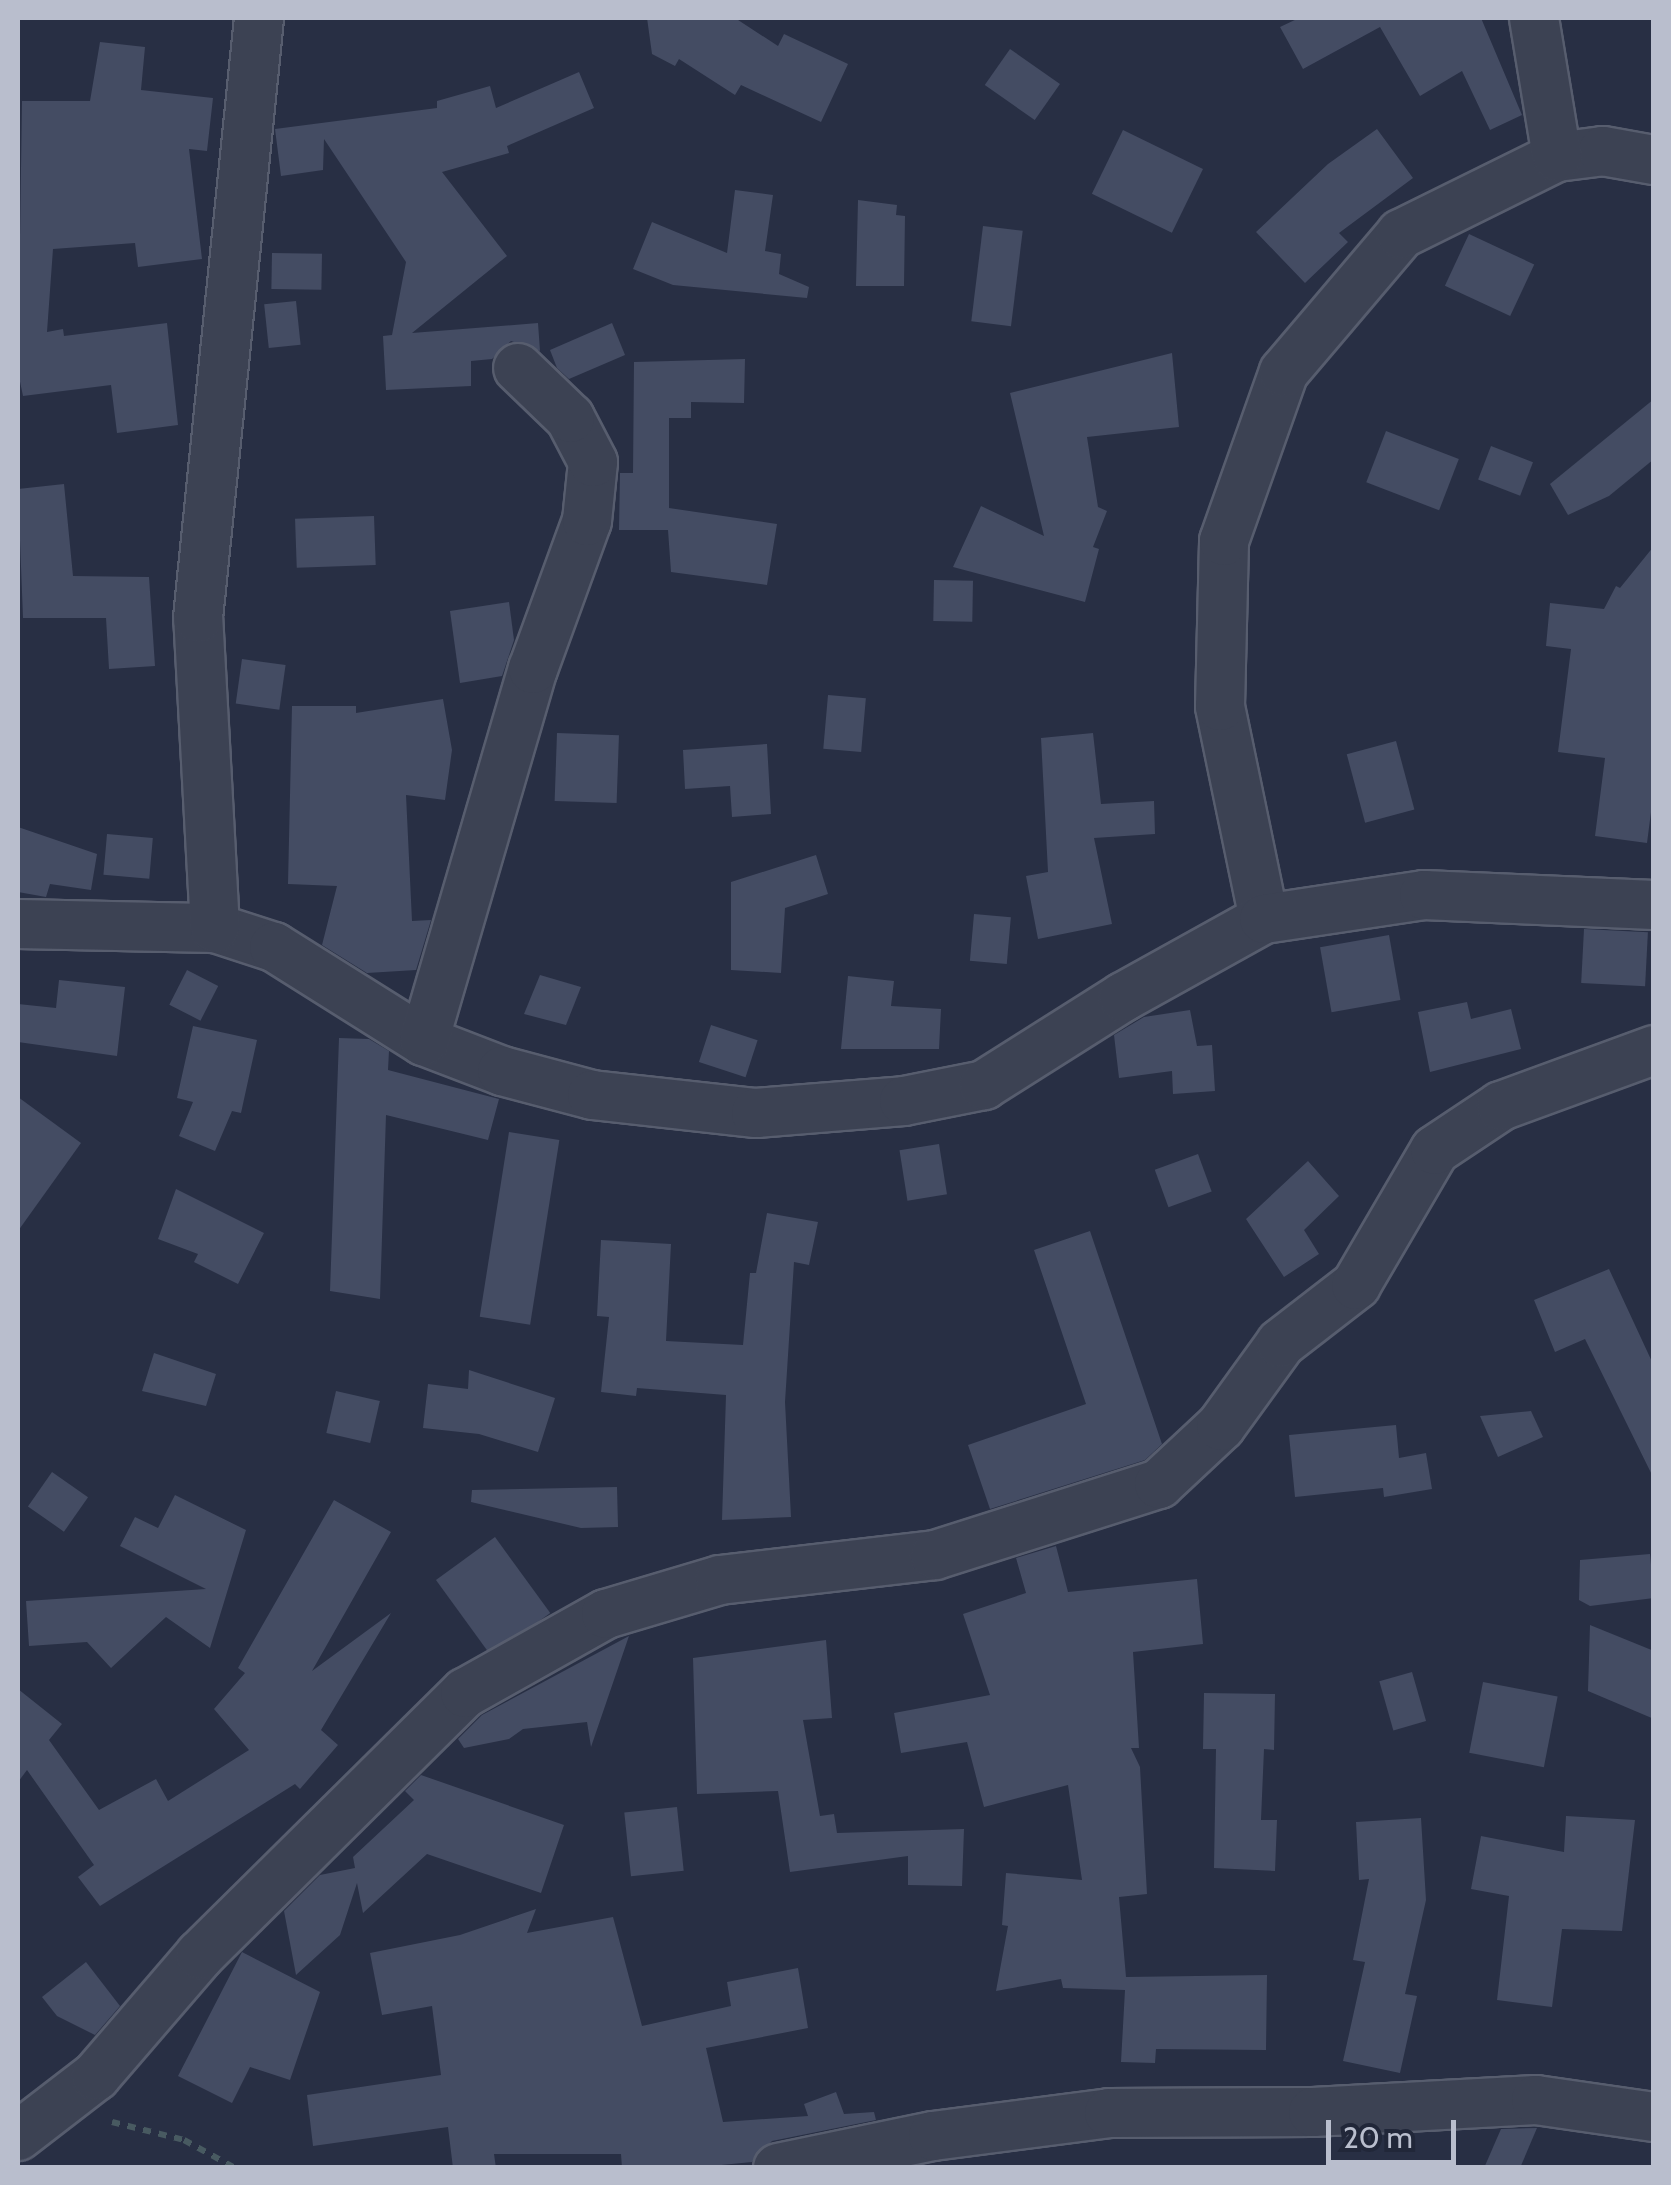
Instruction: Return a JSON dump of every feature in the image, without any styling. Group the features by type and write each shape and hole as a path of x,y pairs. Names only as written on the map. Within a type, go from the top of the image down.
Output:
{"street":[{"path":"214,928 198,618 258,18"},
{"path":"1534,18 1557,157"},
{"path":"1264,920 1220,706 1224,540 1284,372 1401,234 1557,157 1604,151 1654,160"},
{"path":"424,1041 534,669 586,521 593,462 570,418 518,368"},
{"path":"18,924 214,928 274,948 424,1041 592,1096 756,1112 904,1102 984,1085 1123,997 1264,920 1424,895 1654,905"},
{"path":"18,2136 96,2076 200,1956 466,1693 606,1614 720,1580 936,1555 1159,1484 1221,1426 1280,1343 1356,1285 1435,1150 1502,1106 1654,1050"},
{"path":"778,2168 934,2136 1109,2113 1312,2112 1536,2100 1654,2117"}],"path":[{"path":"104,2120 184,2140 235,2168"}],"building":[{"path":"647,18 735,18 778,46 784,34 848,64 821,122 741,85 735,95 679,59 675,66 652,54"},
{"path":"1299,18 1481,18 1522,115 1490,130 1462,71 1420,96 1380,27 1303,69 1280,27"},
{"path":"100,42 145,47 141,90 213,98 207,151 189,149 202,259 138,267 135,243 53,249 47,332 63,329 64,336 167,323 178,425 117,433 111,385 23,396 18,372 22,101 90,101"},
{"path":"1010,49 1060,84 1035,120 985,85"},
{"path":"579,72 594,108 507,146 509,153 442,172 507,256 412,333 538,323 540,351 511,341 492,359 471,361 471,386 386,390 383,336 392,335 406,262 324,139 323,170 281,176 275,129 437,108 437,101 490,86 496,108"},
{"path":"1377,129 1413,178 1339,233 1348,242 1305,283 1256,232 1328,164"},
{"path":"1123,130 1203,169 1172,233 1092,194"},
{"path":"735,190 773,195 765,251 781,254 779,274 809,287 807,298 673,285 633,269 652,222 727,253"},
{"path":"858,200 897,205 896,215 905,216 904,286 856,286"},
{"path":"983,226 1023,231 1011,326 971,321"},
{"path":"1469,234 1534,264 1510,316 1445,286"},
{"path":"272,253 322,254 321,290 271,289"},
{"path":"296,301 301,345 269,348 264,304"},
{"path":"612,323 625,355 569,379 557,368 550,350"},
{"path":"1172,353 1179,427 1087,437 1098,507 1107,511 1093,547 1099,549 1085,602 953,567 981,506 1044,536 1010,393"},
{"path":"745,359 744,403 691,402 691,418 669,418 669,508 777,524 767,585 671,572 668,530 619,530 620,473 633,473 634,362"},
{"path":"1654,399 1654,459 1609,496 1568,515 1550,484"},
{"path":"1386,431 1459,459 1439,510 1366,482"},
{"path":"1491,446 1533,462 1520,496 1478,480"},
{"path":"64,484 73,576 149,577 155,666 109,669 106,618 23,618 18,489"},
{"path":"374,516 376,565 297,568 295,519"},
{"path":"1654,546 1654,789 1647,843 1595,836 1605,758 1558,752 1571,649 1546,646 1550,603 1604,609 1616,586 1620,588"},
{"path":"934,580 973,581 972,622 933,621"},
{"path":"509,602 514,640 502,676 460,683 450,611"},
{"path":"242,659 286,665 279,710 236,704"},
{"path":"828,695 866,698 861,752 823,749"},
{"path":"443,699 452,750 445,800 406,795 412,921 431,920 416,970 367,973 322,945 337,886 288,884 292,706 356,706 356,713"},
{"path":"557,733 619,735 617,803 555,801"},
{"path":"1093,733 1101,804 1154,801 1155,834 1094,838 1112,924 1038,939 1026,876 1048,872 1041,738"},
{"path":"1396,741 1414,810 1365,823 1347,754"},
{"path":"767,744 771,814 732,817 730,786 685,789 683,750"},
{"path":"18,827 97,854 91,890 50,884 46,897 18,892"},
{"path":"107,834 153,838 149,879 103,875"},
{"path":"816,855 828,894 785,908 781,973 731,970 731,882"},
{"path":"974,914 1011,917 1007,964 970,961"},
{"path":"1584,929 1648,932 1645,986 1581,983"},
{"path":"1389,935 1400,1000 1332,1012 1320,947"},
{"path":"187,970 218,986 200,1021 169,1005"},
{"path":"540,975 581,987 566,1025 524,1014"},
{"path":"848,976 894,981 891,1006 941,1009 939,1049 841,1049"},
{"path":"59,980 125,987 117,1056 18,1042 18,1004 56,1008"},
{"path":"1467,1002 1471,1019 1511,1009 1521,1049 1430,1072 1418,1012"},
{"path":"1190,1010 1197,1046 1212,1045 1215,1091 1173,1094 1172,1071 1119,1078 1114,1035 1144,1017"},
{"path":"711,1025 758,1040 746,1077 699,1062"},
{"path":"193,1026 257,1040 241,1113 232,1111 215,1151 179,1136 193,1102 177,1098"},
{"path":"339,1038 369,1039 389,1051 388,1070 499,1099 488,1140 386,1115 380,1299 330,1291"},
{"path":"18,1097 81,1143 18,1231"},
{"path":"509,1132 559,1140 530,1325 480,1317"},
{"path":"939,1144 947,1194 907,1201 899,1150"},
{"path":"1198,1154 1212,1192 1168,1207 1155,1170"},
{"path":"1308,1161 1339,1196 1304,1230 1319,1254 1284,1277 1246,1219"},
{"path":"176,1189 264,1233 238,1284 194,1262 198,1254 158,1239"},
{"path":"767,1213 818,1222 809,1265 794,1262 785,1402 791,1517 722,1520 726,1395 637,1388 636,1396 601,1392 609,1317 597,1316 601,1240 671,1244 666,1341 743,1345 750,1273 756,1273"},
{"path":"1090,1231 1162,1444 1145,1460 990,1509 968,1445 1086,1404 1034,1250"},
{"path":"1609,1269 1654,1366 1654,1479 1585,1339 1555,1352 1534,1300"},
{"path":"154,1353 216,1374 206,1406 142,1391"},
{"path":"469,1370 555,1398 538,1452 479,1434 423,1428 428,1384 468,1389"},
{"path":"336,1391 380,1401 370,1443 326,1433"},
{"path":"1531,1411 1543,1437 1498,1457 1480,1416"},
{"path":"1396,1425 1399,1458 1426,1453 1432,1489 1384,1497 1383,1488 1295,1497 1289,1435"},
{"path":"52,1472 88,1497 64,1532 28,1506"},
{"path":"617,1487 618,1527 581,1528 471,1502 472,1490"},
{"path":"175,1495 246,1530 210,1648 166,1617 111,1668 87,1642 29,1646 26,1601 206,1589 120,1546 135,1517 158,1528"},
{"path":"334,1500 391,1532 312,1671 391,1613 321,1730 338,1745 300,1789 295,1784 100,1906 78,1877 94,1865 27,1770 18,1782 18,1689 62,1724 49,1740 99,1810 156,1779 168,1801 249,1750 214,1709 245,1673 238,1668"},
{"path":"495,1537 550,1613 491,1656 436,1580"},
{"path":"1056,1546 1068,1592 1197,1579 1203,1644 1133,1652 1139,1748 1131,1748 1140,1767 1147,1894 1119,1897 1126,1977 1267,1975 1266,2050 1156,2049 1155,2063 1121,2062 1125,1990 1063,1988 1061,1979 996,1991 1008,1926 1002,1925 1006,1873 1082,1880 1068,1785 984,1807 967,1742 901,1753 894,1713 990,1695 963,1614 1026,1593 1016,1558"},
{"path":"1650,1554 1654,1598 1590,1606 1579,1600 1580,1560"},
{"path":"1590,1625 1654,1651 1654,1719 1588,1691"},
{"path":"629,1636 591,1747 587,1722 523,1729 509,1739 464,1748 458,1739 482,1715"},
{"path":"826,1640 832,1718 803,1720 820,1816 834,1814 837,1833 964,1829 962,1886 908,1885 908,1856 790,1872 778,1791 697,1794 693,1658"},
{"path":"1412,1672 1426,1721 1393,1730 1379,1681"},
{"path":"1483,1682 1558,1697 1544,1767 1469,1753"},
{"path":"1204,1693 1275,1694 1274,1750 1264,1749 1261,1820 1277,1820 1275,1871 1214,1868 1216,1749 1203,1749"},
{"path":"421,1775 564,1825 541,1893 427,1854 363,1913 357,1883 340,1935 296,1975 284,1911 320,1875 355,1868 353,1857 414,1800 405,1791"},
{"path":"677,1807 684,1871 631,1876 624,1813"},
{"path":"1566,1816 1635,1820 1622,1931 1562,1929 1552,2007 1497,2000 1509,1896 1471,1889 1481,1836 1564,1852"},
{"path":"1421,1818 1426,1900 1405,1994 1417,1996 1400,2073 1343,2061 1365,1962 1353,1960 1369,1879 1359,1880 1356,1822"},
{"path":"536,1909 527,1933 613,1917 642,2026 731,2006 727,1982 798,1968 808,2028 706,2048 723,2122 808,2116 804,2104 836,2092 844,2114 874,2112 876,2120 772,2141 752,2162 691,2168 622,2168 621,2154 494,2154 496,2168 453,2168 448,2127 313,2146 307,2095 441,2075 432,2006 382,2015 370,1953 460,1935"},
{"path":"242,1952 320,1992 290,2080 250,2067 232,2103 178,2076"},
{"path":"86,1962 120,2006 95,2035 57,2016 42,1997"},
{"path":"1537,2128 1520,2168 1484,2168 1501,2129"}]}
